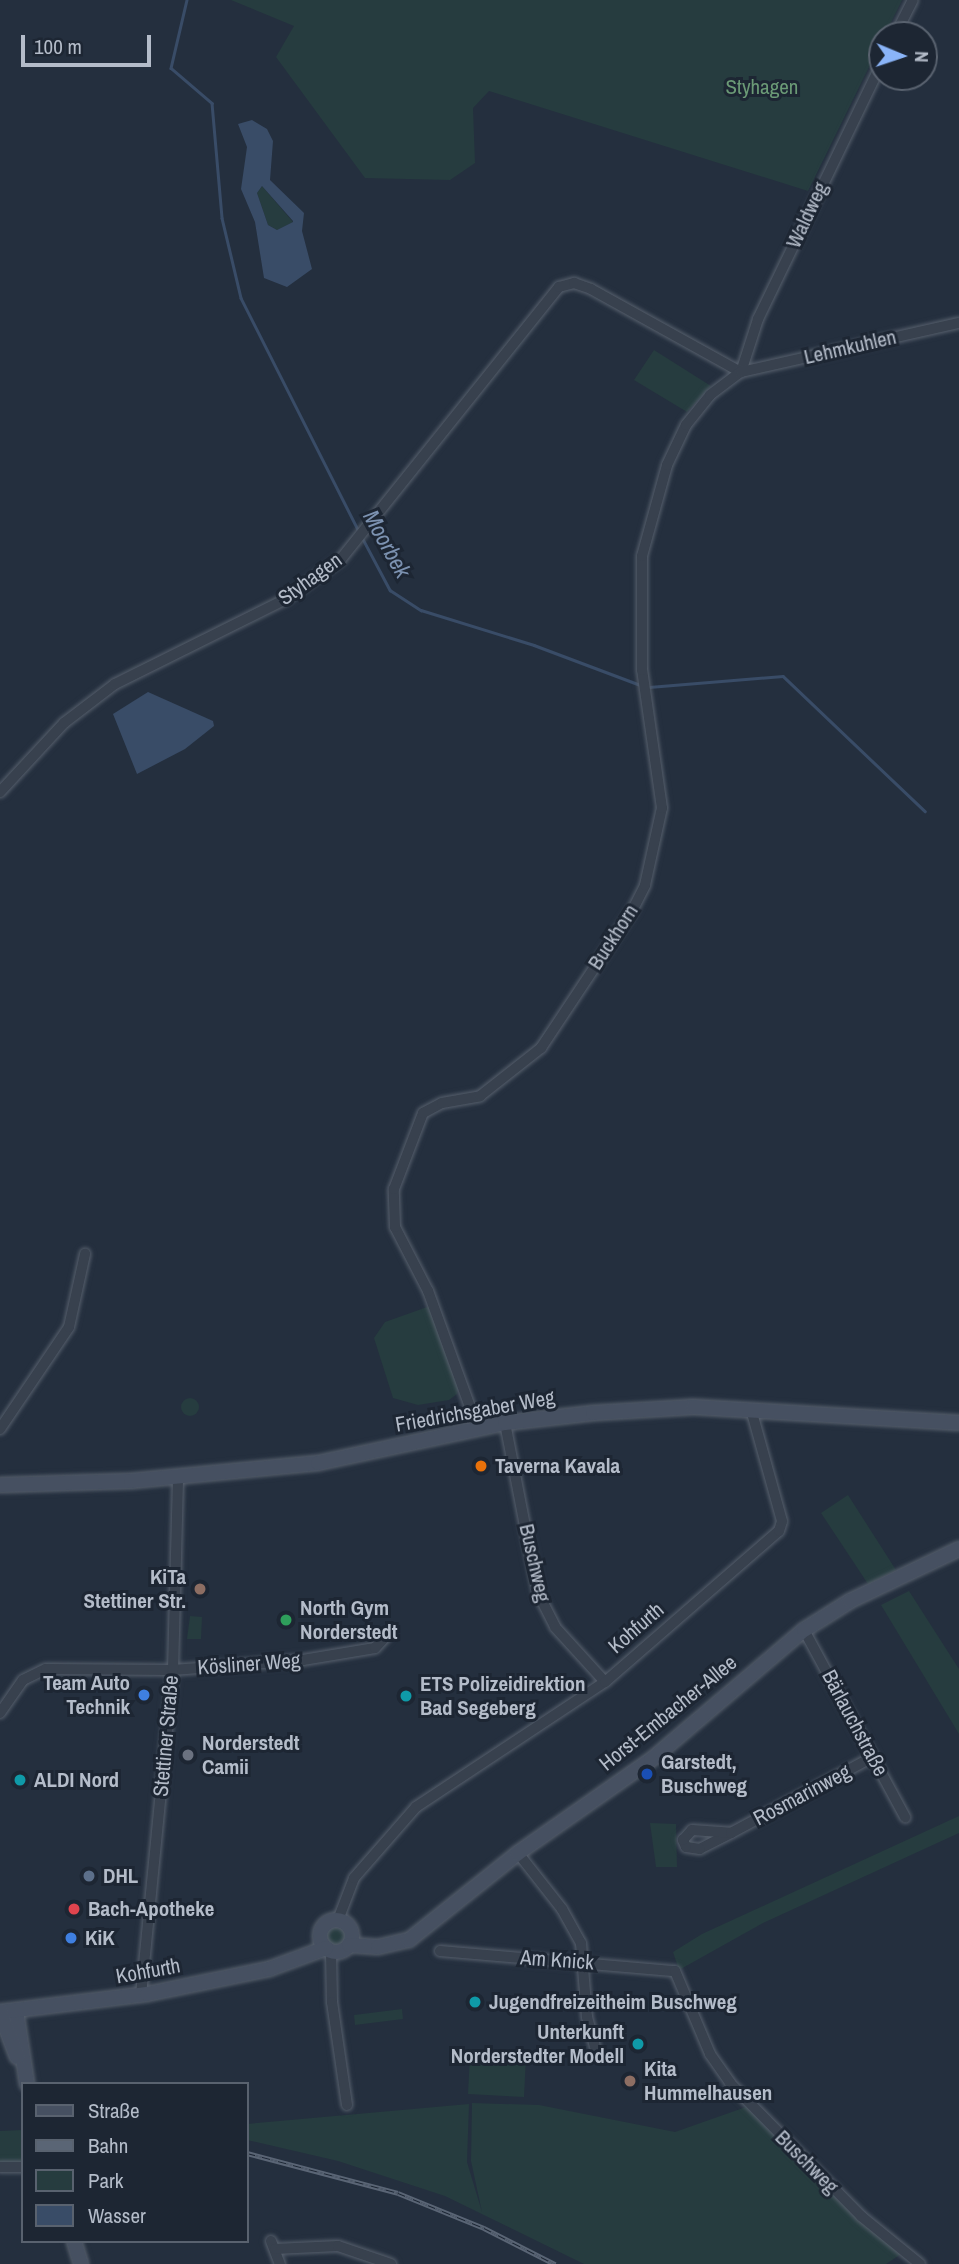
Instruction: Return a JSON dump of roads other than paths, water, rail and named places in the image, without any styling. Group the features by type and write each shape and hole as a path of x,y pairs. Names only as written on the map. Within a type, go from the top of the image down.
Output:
{"street":[{"path":"902,21 913,0"},
{"name":"Waldweg","path":"741,372 758,319 868,90"},
{"name":"Styhagen","path":"0,792 64,723 115,684 286,599 341,559 559,287 574,283 591,289 741,372"},
{"name":"Lehmkuhlen","path":"741,372 959,323"},
{"name":"Buckhorn","path":"478,1429 428,1291 395,1227 394,1189 423,1113 442,1103 480,1096 541,1048 638,901 655,850 663,808 645,687 640,632 642,556 652,513 686,425 710,395 741,372"},
{"path":"0,1429 69,1326 85,1254"},
{"name":"Friedrichsgaber Weg","path":"0,1485 178,1476 318,1463 505,1423 641,1410 751,1409 959,1423"},
{"name":"Kohfurth","path":"326,1946 325,1924 338,1920 344,1893 416,1807 605,1682 779,1531 782,1521 751,1409"},
{"name":"Buschweg","path":"505,1423 538,1593 555,1627 605,1682"},
{"name":"Stettiner Straße","path":"141,1995 173,1670 178,1476"},
{"name":"Horst-Embacher-Allee","path":"351,1941 398,1944 518,1853 651,1760 804,1630 850,1601 959,1549"},
{"name":"Bärlauchstraße","path":"804,1630 905,1817"},
{"name":"Kösliner Weg","path":"0,1713 23,1680 46,1669 173,1670 327,1658 375,1648 387,1635"},
{"name":"Rosmarinweg","path":"731,1833 873,1757"},
{"path":"518,1853 570,1921 585,1961 587,2017 595,2047"},
{"path":"338,1920 349,1926 351,1941"},
{"name":"Kohfurth","path":"0,2012 141,1995 269,1969 326,1946 351,1941"},
{"path":"326,1946 347,2105"},
{"name":"Am Knick","path":"440,1951 585,1961 675,1971"},
{"name":"Buschweg","path":"675,1971 710,2054 730,2083 861,2216 920,2264"},
{"path":"16,2011 25,2078"},
{"path":"0,2012 25,2078"},
{"path":"0,2167 21,2167"},
{"path":"75,2243 81,2264"},
{"path":"280,2264 273,2245 338,2246 391,2264"}],"water":[{"path":"252,120 267,129 273,141 270,180 304,213 302,231 312,269 287,287 264,278 255,222 241,189 247,147 238,124","holes":["262,186 293,221 277,230 268,225 257,193"]},
{"path":"148,692 213,721 214,726 185,749 137,774 113,714"}],"waterway":[{"name":"Moorbek","path":"187,0 171,68 212,103 222,218 241,298 358,530"},
{"name":"Moorbek","path":"363,539 390,590 421,610 534,645 643,686"},
{"name":"Moorbek","path":"649,687 783,676 925,811"}],"railway":[{"path":"248,2153 398,2193 484,2228 555,2264"}],"place":[{"name":"Taverna Kavala","path":"481,1466"},
{"name":"KiTa Stettiner Str.","path":"200,1589"},
{"name":"North Gym Norderstedt","path":"286,1620"},
{"name":"Team Auto Technik","path":"144,1695"},
{"name":"ETS Polizeidirektion Bad Segeberg","path":"406,1696"},
{"name":"Norderstedt Camii","path":"188,1755"},
{"name":"Garstedt, Buschweg","path":"647,1774"},
{"name":"ALDI Nord","path":"20,1780"},
{"name":"DHL","path":"89,1876"},
{"name":"Bach-Apotheke","path":"74,1909"},
{"name":"KiK","path":"71,1938"},
{"name":"Jugendfreizeitheim Buschweg","path":"475,2002"},
{"name":"Unterkunft Norderstedter Modell","path":"638,2044"},
{"name":"Kita Hummelhausen","path":"630,2081"}]}
